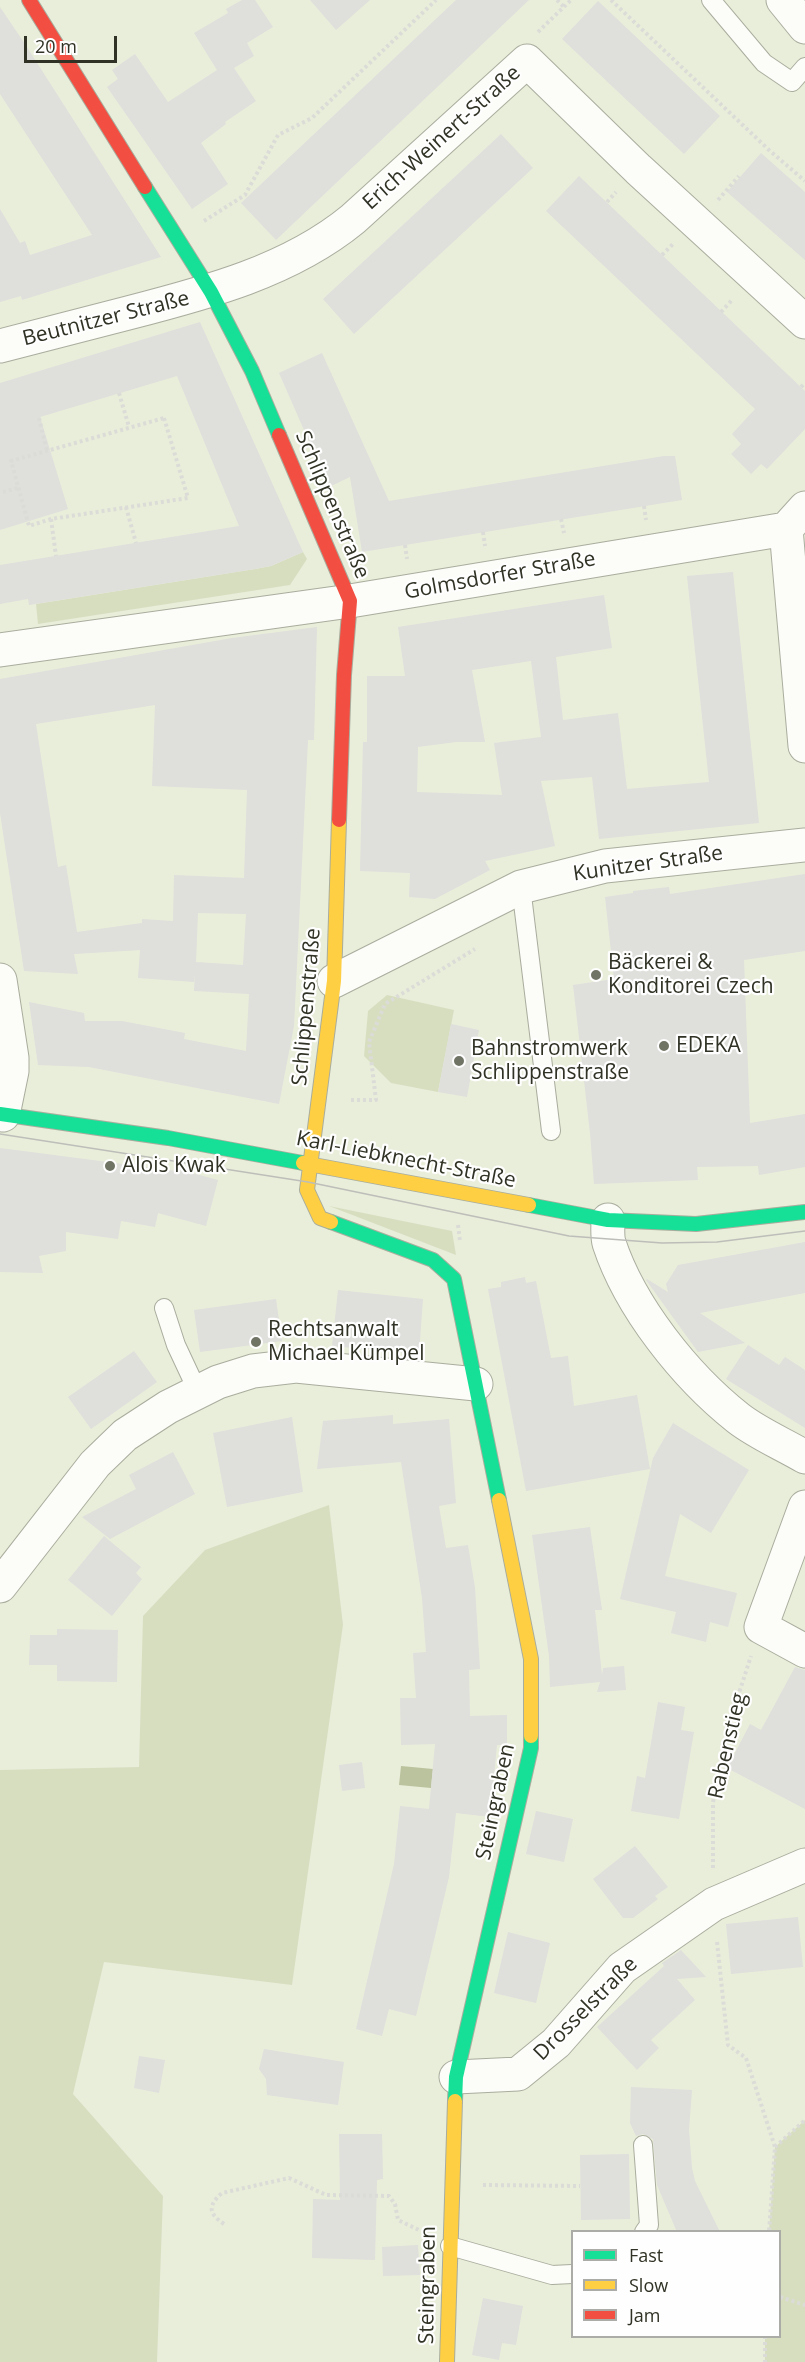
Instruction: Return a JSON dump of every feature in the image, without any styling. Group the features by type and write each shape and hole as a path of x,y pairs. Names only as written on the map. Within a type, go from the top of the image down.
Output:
{"street":[{"name":"Schlippenstraße","path":"29,0 211,292 252,371 350,601 344,675 334,981 310,1164"},
{"name":"Erich-Weinert-Straße","path":"211,292 275,265 334,235 401,178 527,61 638,169 805,322"},
{"name":"Beutnitzer Straße","path":"0,346 211,292"},
{"name":"Golmsdorfer Straße","path":"0,650 350,601 796,519"},
{"path":"796,519 805,746"},
{"name":"Kunitzer Straße","path":"334,981 521,887 605,866 805,845"},
{"path":"0,980 12,1058 12,1071 2,1114"},
{"name":"Karl-Liebknecht-Straße","path":"2,1114 168,1138 608,1220 696,1224 805,1212"},
{"name":"Steingraben","path":"310,1164 307,1190 320,1218 433,1260 454,1279 531,1659 531,1748 456,2077 447,2362"},
{"path":"608,1220 609,1241 622,1272 644,1313 681,1364 709,1393 740,1419 805,1457"},
{"path":"0,1586 95,1464 125,1435 168,1407 218,1382 253,1371 296,1366 476,1384"},
{"path":"805,1507 760,1627 805,1651"},
{"name":"Drosselstraße","path":"456,2077 518,2074 556,2043 622,1968 714,1904 805,1865"}],"lane":[{"path":"711,0 764,63 792,82 805,67"},
{"path":"521,887 551,1131"},
{"path":"164,1308 176,1345 198,1392"},
{"path":"643,2145 649,2225 645,2230"},
{"path":"450,2246 552,2275 571,2274"}],"path":[{"path":"179,238 245,195 278,135 312,118 435,0"},
{"path":"557,0 564,7"},
{"path":"527,61 525,44 571,0"},
{"path":"611,0 760,142 805,181"},
{"path":"801,387 805,382"},
{"path":"119,393 129,427"},
{"path":"39,418 47,451"},
{"path":"164,418 188,498 51,519 29,526 11,461 129,427 164,418"},
{"path":"3,492 18,488"},
{"path":"126,507 136,543"},
{"path":"51,519 56,556"},
{"path":"341,1099 376,1100 369,1042 385,1004 475,949 466,915"},
{"name":"Rabenstieg","path":"760,1627 728,1727 713,1802 714,1904 728,2045 746,2058 775,2147"},
{"path":"769,2230 775,2147 805,2120"},
{"path":"224,2224 215,2218 211,2209 214,2200 222,2193 289,2178 326,2195 389,2196 395,2204 398,2220 450,2246"},
{"path":"452,2184 580,2186"},
{"path":"781,2297 805,2305"},
{"path":"765,2338 765,2362"}],"shaded area":[{"path":"303,552 307,559 290,585 38,624 36,604 271,566"},
{"path":"387,995 454,1010 438,1092 391,1083 364,1056 368,1011"},
{"path":"329,1206 452,1231 456,1255"},
{"path":"329,1505 343,1625 292,1985 104,1962 73,2094 163,2196 157,2362 0,2362 0,1770 139,1767 143,1616 205,1550"},
{"path":"401,1766 433,1769 431,1788 399,1785"},
{"path":"805,2120 805,2362 765,2362 765,2338 781,2338 781,2230 769,2230 775,2147"}],"building":[{"path":"242,0 255,0 273,27 247,43 254,56 234,68 256,101 225,122 226,124 201,143 228,184 192,209 107,87 118,79 112,70 135,54 168,102 217,70 194,33 228,13 226,9"},
{"path":"310,0 370,0 336,30"},
{"path":"456,0 529,0 276,240 241,203"},
{"path":"598,1 720,116 684,154 562,39"},
{"path":"0,7 161,257 22,300 21,296 0,302 0,209 20,243 25,241 30,255 92,235 0,94"},
{"path":"501,134 533,168 354,334 323,299"},
{"path":"761,153 805,192 805,260 727,192"},
{"path":"579,176 805,391 805,429 767,469 761,464 751,474 731,454 741,444 732,434 755,409 546,211"},
{"path":"200,322 303,552 271,566 255,569 29,605 28,599 0,604 0,565 239,526 177,376 40,417 68,509 0,530 0,383"},
{"path":"322,353 389,501 664,456 675,456 682,500 362,552 350,477 329,487 279,373"},
{"path":"733,572 759,823 599,839 592,777 541,781 555,846 485,861 490,870 435,899 409,897 410,873 360,871 363,742 367,742 367,676 405,676 398,627 604,595 612,648 556,657 563,720 618,713 627,789 709,782 687,576","holes":["531,661 541,737 494,743 502,795 417,792 418,747 456,742 485,742 472,670"]},
{"path":"317,627 314,740 308,740 294,1026 279,1104 89,1067 38,1065 29,1002 84,1013 85,1021 122,1021 185,1033 184,1039 246,1051 249,994 194,991 195,973 194,982 138,978 140,950 74,954 78,974 24,971 0,813 0,679 232,638","holes":["155,705 152,786 247,790 244,878 174,875 173,921 142,919 142,923 77,932 66,865 58,867 36,724","198,913 246,914 243,965 196,962"]},
{"path":"805,874 805,951 744,960 750,1123 805,1114 805,1167 759,1175 758,1166 697,1167 698,1180 594,1184 573,985 614,979 605,897 669,887 670,894"},
{"name":"Bahnstromwerk Schlippenstraße","path":"451,1024 479,1030 467,1097 438,1092"},
{"path":"0,1148 177,1171 177,1169 218,1180 206,1226 158,1213 155,1227 121,1221 118,1239 66,1232 66,1251 39,1256 43,1273 0,1272"},
{"path":"805,1242 805,1293 700,1313 745,1343 698,1352 646,1280 668,1292 666,1284 678,1265"},
{"path":"525,1277 526,1283 536,1281 551,1358 568,1356 574,1406 637,1395 650,1469 526,1491 488,1289 501,1287 501,1282"},
{"path":"338,1290 423,1299 419,1354 332,1346"},
{"path":"276,1299 282,1341 200,1352 194,1310"},
{"path":"748,1345 779,1365 785,1357 805,1370 805,1428 726,1379"},
{"path":"134,1351 157,1382 91,1429 68,1397"},
{"path":"393,1415 393,1424 449,1419 456,1503 439,1506 446,1548 468,1545 475,1588 480,1669 469,1670 470,1716 507,1715 507,1745 497,1745 490,1817 456,1813 449,1877 416,2016 389,2009 382,2036 356,2029 394,1864 400,1806 429,1809 435,1744 401,1745 400,1698 416,1698 413,1653 426,1652 422,1598 401,1462 317,1469 323,1421"},
{"path":"292,1417 303,1492 227,1507 213,1433"},
{"path":"673,1423 749,1470 711,1533 680,1514 665,1576 737,1593 728,1627 710,1622 706,1642 671,1633 676,1612 620,1599 653,1458"},
{"path":"173,1452 195,1494 110,1539 82,1517 136,1489 129,1475"},
{"path":"590,1527 602,1610 595,1610 602,1675 603,1668 624,1666 626,1690 597,1692 600,1682 550,1687 549,1656 532,1535"},
{"path":"104,1536 141,1567 136,1573 142,1579 112,1616 68,1580"},
{"path":"57,1629 118,1630 117,1682 57,1681 57,1665 29,1665 30,1635 57,1635"},
{"path":"795,1667 805,1670 805,1809 727,1768 750,1724 761,1730"},
{"path":"658,1702 685,1707 681,1730 694,1732 679,1819 631,1811 637,1776 645,1778"},
{"path":"362,1762 365,1788 342,1791 339,1765"},
{"path":"536,1811 573,1819 564,1862 526,1854"},
{"path":"635,1846 668,1887 655,1896 658,1899 633,1918 623,1918 593,1879"},
{"path":"798,1917 803,1967 731,1974 726,1924"},
{"path":"508,1932 550,1943 536,2003 494,1993"},
{"path":"681,1950 706,1977 677,1979 695,2000 651,2040 659,2048 637,2070 597,2027 664,1966 662,1963"},
{"path":"264,2049 344,2062 338,2105 267,2095 266,2079 259,2069"},
{"path":"139,2056 165,2060 159,2093 134,2088"},
{"path":"631,2087 692,2090 689,2130 692,2168 695,2181 719,2230 676,2230 657,2185 653,2139 643,2134 636,2136 630,2123"},
{"path":"339,2134 382,2134 383,2179 377,2180 375,2260 312,2258 313,2199 340,2200"},
{"path":"629,2154 630,2219 581,2220 580,2155"},
{"path":"418,2245 420,2275 383,2276 382,2247"},
{"path":"483,2298 523,2306 516,2345 502,2343 499,2360 472,2355"}],"tram line":[{"path":"0,1134 308,1182 569,1236 662,1243 717,1242 805,1231"}],"traffic: fast":[{"path":"145,187 211,292 252,371 279,435"},
{"path":"0,1114 168,1138 303,1163"},
{"path":"529,1205 608,1220 696,1224 805,1212"},
{"path":"331,1222 433,1260 454,1279 499,1500"},
{"path":"455,2101 456,2077 531,1748 531,1736"}],"traffic: slow":[{"path":"331,1222 320,1218 307,1190 334,981 339,820"},
{"path":"303,1163 529,1205"},
{"path":"499,1500 531,1659 531,1736"},
{"path":"447,2362 455,2101"}],"traffic: jam":[{"path":"29,0 145,187"},
{"path":"279,435 350,601 344,675 339,820"}],"place":[{"name":"Bäckerei & Konditorei Czech","path":"596,975"},
{"name":"EDEKA","path":"664,1046"},
{"name":"Bahnstromwerk Schlippenstraße","path":"459,1061"},
{"name":"Alois Kwak","path":"110,1166"},
{"name":"Rechtsanwalt Michael Kümpel","path":"256,1342"}]}
